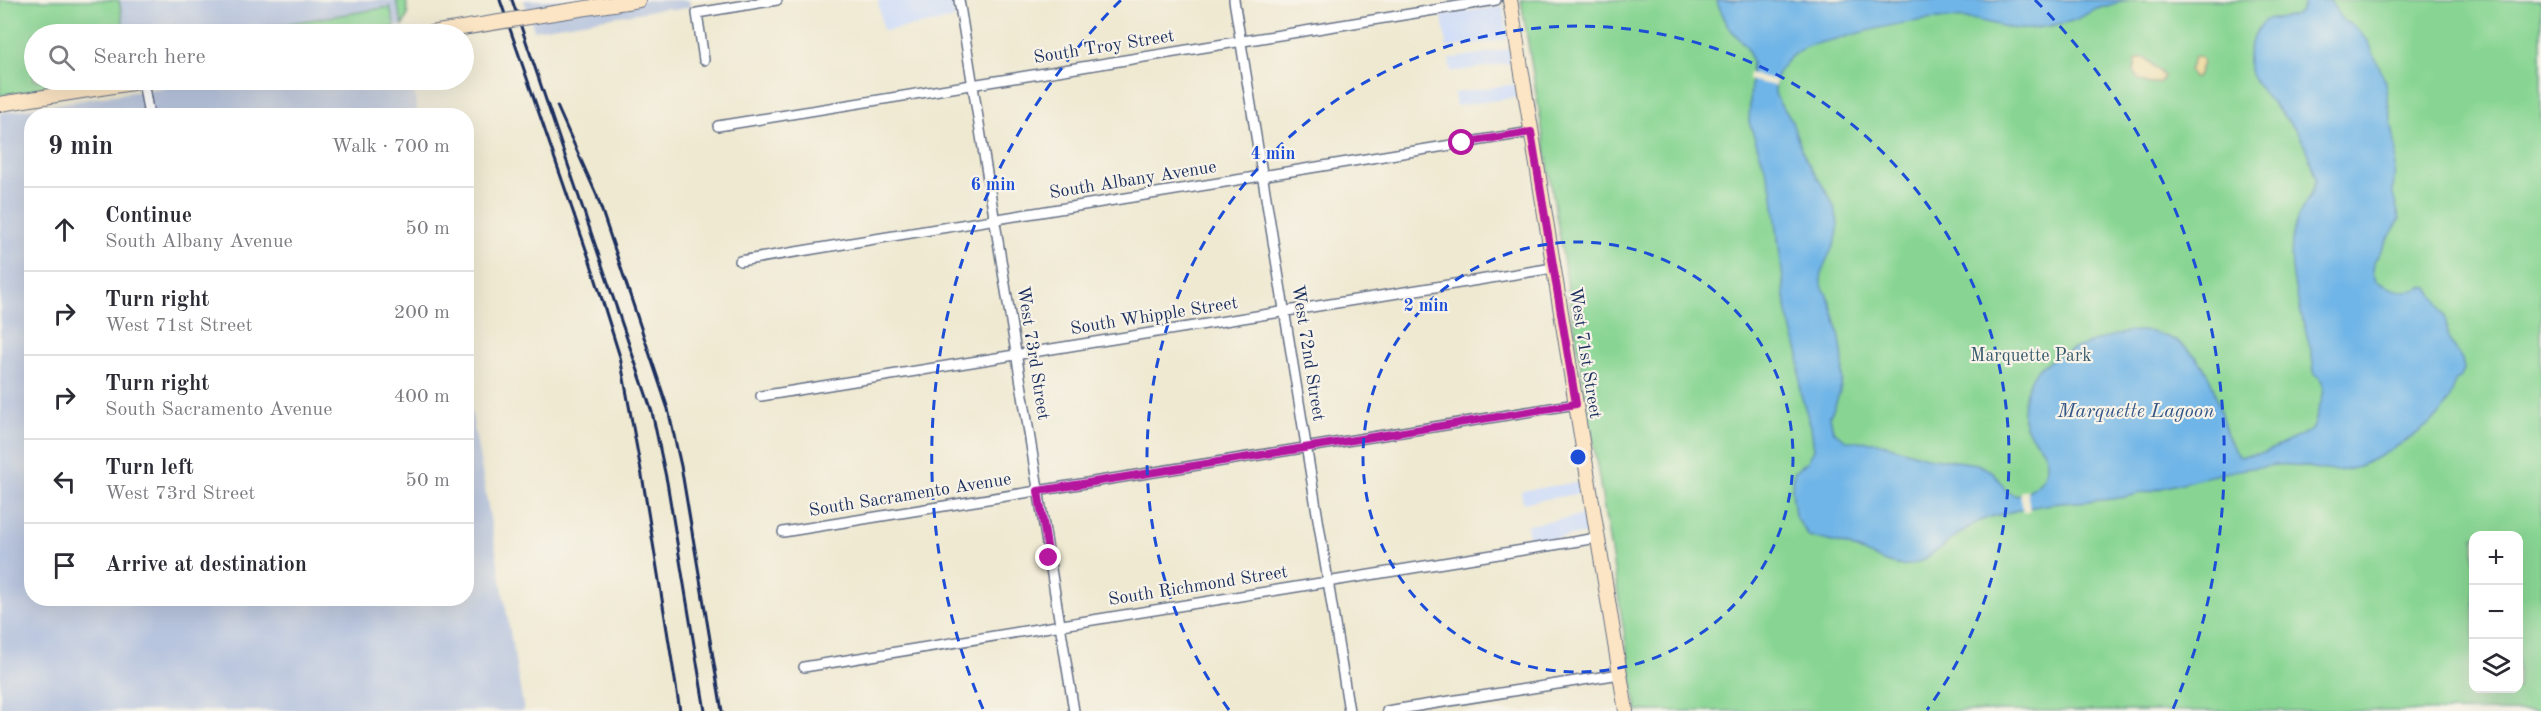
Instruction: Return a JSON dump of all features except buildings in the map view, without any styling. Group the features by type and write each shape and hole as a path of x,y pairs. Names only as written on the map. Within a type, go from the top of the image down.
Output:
{"main road":[{"path":"474,26 639,0"},
{"name":"West 71st Street","path":"1510,0 1626,711"},
{"path":"0,104 86,90"}],"street":[{"path":"704,60 697,13 777,0"},
{"name":"West 73rd Street","path":"959,0 1074,711"},
{"name":"West 72nd Street","path":"1234,0 1349,711"},
{"name":"South Troy Street","path":"718,126 1496,0"},
{"path":"148,90 149,108"},
{"name":"South Albany Avenue","path":"740,261 1531,132"},
{"name":"South Whipple Street","path":"761,396 1553,268"},
{"name":"South Sacramento Avenue","path":"783,532 1576,404"},
{"name":"South Richmond Street","path":"804,667 1597,538"},
{"path":"1387,711 1620,674"}],"shaded area":[{"path":"119,0 396,0 402,24 394,24 389,7 284,24 123,24"},
{"path":"524,0 689,0 690,7 674,10 667,8 534,30"},
{"path":"878,0 951,0 955,19 883,31"},
{"path":"1503,6 1508,39 1447,48 1442,15"},
{"path":"1510,49 1512,63 1451,72 1449,59"},
{"path":"1515,84 1517,97 1456,106 1454,93"},
{"path":"147,90 414,90 417,108 32,108"},
{"path":"24,109 24,606 474,606 474,427 524,711 0,711 0,113"},
{"path":"1580,482 1582,493 1523,503 1521,491"},
{"path":"1585,515 1588,533 1530,543 1527,525"}],"green space":[{"path":"0,0 119,0 123,24 24,24 24,90 37,90 0,96"},
{"path":"396,0 406,0 408,14 402,24"},
{"name":"Marquette Park","path":"1521,0 2541,0 2541,711 1637,711"},
{"path":"390,7 394,24 284,24"}],"sand":[{"path":"2194,57 2201,57 2203,63 2198,76 2193,78 2189,71"},
{"path":"2146,58 2161,73 2164,77 2161,82 2149,84 2138,79 2134,71 2136,60"}],"water":[{"name":"Marquette Lagoon","path":"1716,0 2128,0 2094,10 2065,23 2028,29 2014,29 1970,19 1954,18 1889,26 1806,47 1792,56 1780,69 1775,85 1778,101 1791,119 1805,156 1831,200 1837,217 1838,233 1823,268 1821,282 1835,317 1843,360 1841,388 1830,416 1833,431 1848,441 1877,442 1926,457 1977,464 1993,472 2007,492 2017,496 2032,489 2044,477 2047,466 2045,454 2026,427 2023,413 2026,394 2036,372 2069,351 2116,335 2140,331 2170,338 2188,349 2202,364 2213,387 2225,429 2240,456 2264,453 2312,430 2323,396 2323,386 2314,371 2311,350 2298,302 2291,255 2295,225 2316,179 2300,137 2255,81 2249,68 2248,54 2253,38 2265,20 2295,15 2303,7 2305,0 2329,0 2344,21 2355,27 2368,41 2384,78 2396,149 2393,195 2400,219 2374,262 2373,272 2376,281 2387,287 2404,291 2422,287 2429,288 2437,300 2445,317 2449,340 2462,359 2464,369 2461,377 2455,381 2448,403 2433,421 2410,438 2383,455 2357,467 2338,471 2294,465 2257,467 2125,497 2026,508 1979,521 1927,557 1909,565 1893,564 1849,546 1809,536 1795,516 1792,489 1794,472 1808,461 1814,449 1811,427 1800,392 1799,355 1787,313 1772,188 1749,122 1752,61 1747,48 1728,26"}],"pier":[{"path":"1749,73 1776,80 1775,86 1748,80"},
{"path":"2027,489 2030,511 2023,513 2020,492"}],"railway":[{"path":"500,0 589,258 620,357 643,481 680,711"},
{"path":"512,0 652,412 667,482 705,711"},
{"path":"557,106 597,196 668,409 681,466 722,711"}],"route":[{"path":"1049,558 1038,491 1576,404 1531,132 1462,143"}]}
